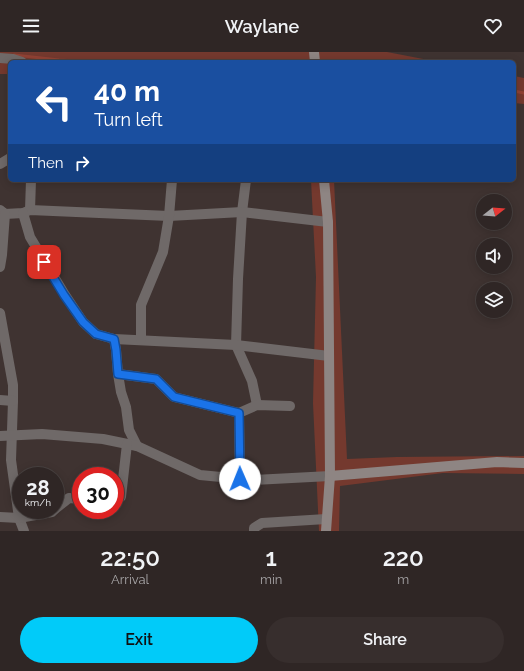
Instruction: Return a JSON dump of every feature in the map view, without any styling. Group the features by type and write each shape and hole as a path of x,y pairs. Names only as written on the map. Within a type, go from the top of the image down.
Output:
{"street":[{"path":"0,58 16,60"},
{"path":"31,182 26,211 30,237 64,295 83,322 96,334 114,339 236,345 329,356"},
{"path":"141,340 141,305 163,252 169,216 172,182"},
{"path":"246,182 242,212 236,345 252,381 257,405"},
{"path":"324,182 328,222 330,476 326,531"},
{"path":"0,267 2,255 3,212 26,211 169,216 242,212 328,222"},
{"path":"0,313 13,385 12,467"},
{"path":"114,339 118,374 121,392 126,406 129,430 138,446"},
{"path":"118,374 156,379 174,397 239,413 257,405 290,406"},
{"path":"0,400 13,401"},
{"path":"239,413 240,479"},
{"path":"0,436 42,434 102,439 138,446 200,475 252,480 330,476 497,462 524,462"},
{"path":"124,470 127,444"},
{"path":"0,517 12,518"},
{"path":"19,519 24,531"},
{"path":"254,531 254,528 262,523 326,520"}],"shaded area":[{"path":"0,52 387,52 429,60 8,60 8,74 0,74"},
{"path":"516,76 524,78 524,104 516,103"},
{"path":"311,182 334,182 347,459 524,456 524,474 443,473 340,486 339,531 319,531 313,403 316,277"}],"waterway":[{"path":"14,55 59,60"},
{"path":"516,91 524,93"}],"route":[{"path":"44,262 64,295 83,322 96,334 114,339 118,374 156,379 174,397 239,413 240,479"}]}
